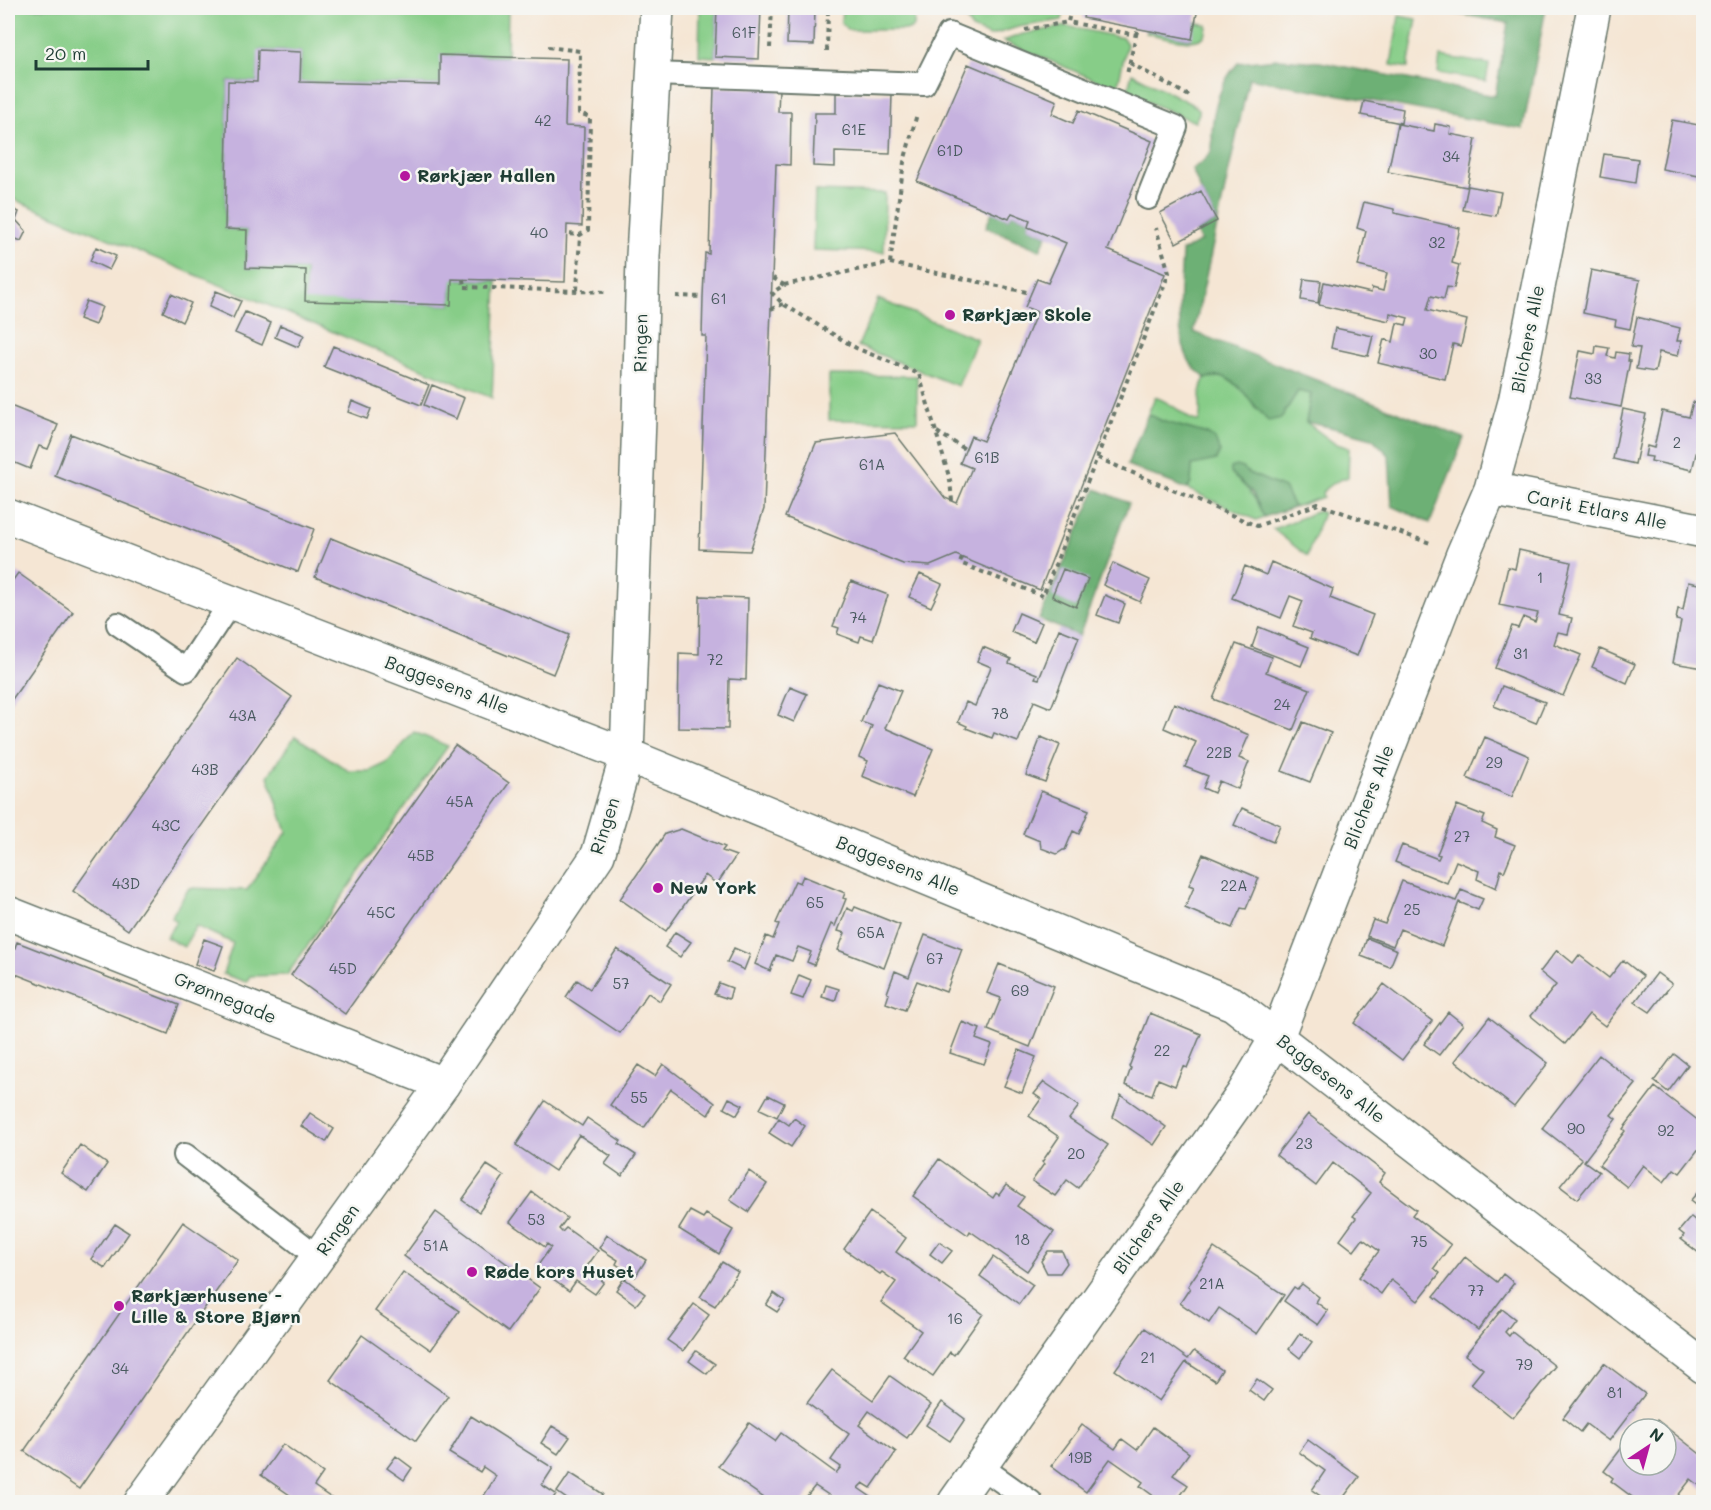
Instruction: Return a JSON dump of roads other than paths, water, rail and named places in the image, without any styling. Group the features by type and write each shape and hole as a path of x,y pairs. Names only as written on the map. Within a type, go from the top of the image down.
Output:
{"street":[{"name":"Ringen","path":"141,1503 443,1084 598,855 627,755 642,295 657,8"},
{"name":"Blichers Alle","path":"955,1503 1244,1094 1277,1037 1463,554 1491,489 1515,402 1594,8"},
{"name":"Carit Etlars Alle","path":"1491,489 1704,531"},
{"name":"Baggesens Alle","path":"8,516 627,755 1233,1004 1704,1367"},
{"name":"Grønnegade","path":"8,912 443,1084"}],"lane":[{"path":"654,74 924,84 949,34 1176,127 1148,198"},
{"path":"117,624 186,670 231,602"},
{"path":"185,1155 318,1257"},
{"path":"980,1466 1031,1503"}],"place":[{"name":"Rørkjær Hallen","path":"405,176"},
{"name":"Rørkjær Skole","path":"950,315"},
{"name":"New York","path":"658,888"},
{"name":"Røde kors Huset","path":"472,1272"},
{"name":"Rørkjærhusene - Lille & Store Bjørn","path":"119,1306"}]}
